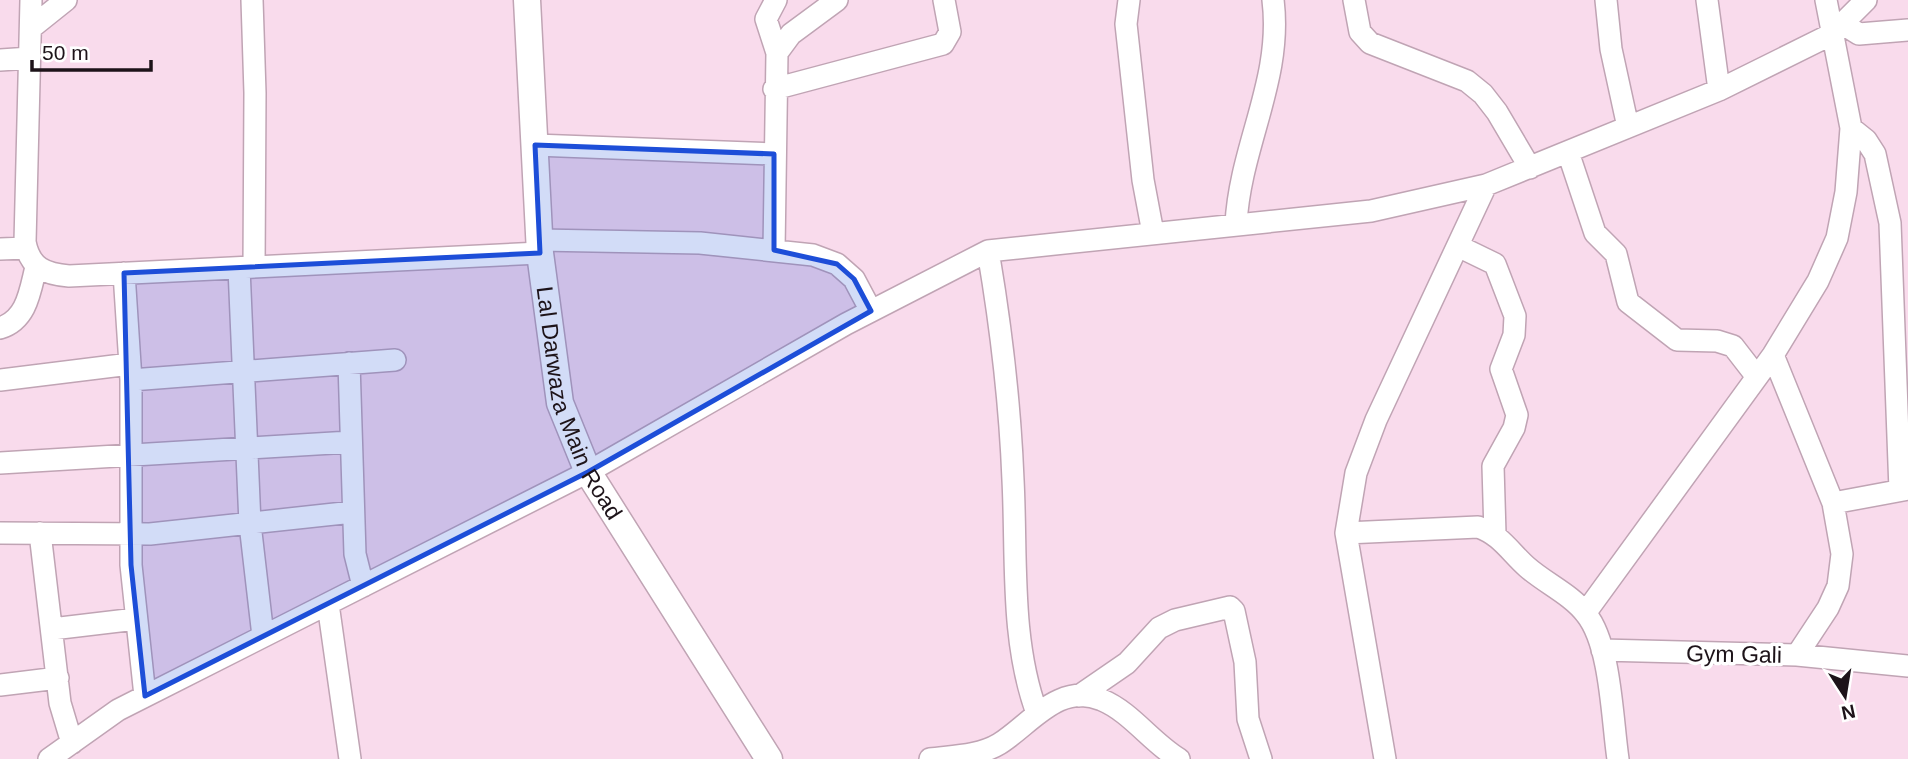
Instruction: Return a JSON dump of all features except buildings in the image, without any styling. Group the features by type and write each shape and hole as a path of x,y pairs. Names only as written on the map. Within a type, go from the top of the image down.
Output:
{"main road":[{"name":"Lal Darwaza Main Road","path":"527,0 540,247 561,403 588,472 769,759"}],"street":[{"path":"0,328 17,320 22,313 31,258 31,0"},
{"path":"30,28 66,0"},
{"path":"252,0 255,93 243,372 250,524 263,636"},
{"path":"774,250 774,89 777,54 766,19 776,0"},
{"path":"777,54 791,34 837,0"},
{"path":"774,89 943,44 950,32 944,0"},
{"path":"1129,0 1126,24 1143,180 1153,233"},
{"path":"1236,224 1240,188 1275,56 1273,0"},
{"path":"1354,0 1360,32 1370,43 1453,74 1483,94 1530,167"},
{"path":"1606,0 1611,50 1628,127"},
{"path":"1707,0 1719,90"},
{"path":"1586,612 1773,355 1818,281 1837,238 1846,192 1851,128 1837,29 1826,0"},
{"path":"49,759 145,696 588,472 872,311 988,251 1371,211 1486,185 1719,90 1837,29 1866,0"},
{"path":"1837,29 1858,34 1908,30"},
{"path":"0,60 30,58"},
{"path":"1833,503 1904,490 1901,321 1890,223 1880,173 1871,147 1851,128"},
{"path":"535,145 774,154"},
{"path":"1568,152 1595,233 1616,254 1626,297 1631,306 1676,340 1717,341 1733,346 1757,377"},
{"path":"1385,759 1346,533 1356,473 1376,420 1460,247 1486,185"},
{"path":"0,249 31,258 52,274 69,276 659,241 813,255 836,264 854,279 872,311"},
{"path":"1460,247 1495,264 1515,316 1514,335 1501,369 1516,410 1517,421 1493,466 1494,534"},
{"path":"988,251 999,317 1011,434 1022,661 1037,713"},
{"path":"124,272 130,372 130,534 145,696"},
{"path":"1773,355 1833,503 1840,530 1842,574 1828,608 1797,654"},
{"path":"0,380 130,372 243,372 395,360"},
{"path":"349,363 355,554 363,586"},
{"path":"0,463 351,442"},
{"path":"0,533 177,533 353,512"},
{"path":"1346,533 1478,527 1494,534 1534,574 1586,612 1602,650 1618,759"},
{"path":"40,533 62,720 72,743"},
{"path":"328,604 350,759"},
{"path":"1079,696 1127,663 1159,628 1175,620 1230,607 1234,611 1245,663 1248,719 1261,759"},
{"path":"52,629 136,618"},
{"name":"Gym Gali","path":"1602,650 1797,654 1908,666"},
{"path":"0,685 58,678"},
{"path":"930,759 974,756 998,744 1037,713 1065,699 1079,696 1104,700 1179,759"}],"highlighted area":[{"path":"535,145 774,154 774,250 837,264 854,279 871,311 588,472 145,696 131,565 124,273 540,253"}]}
